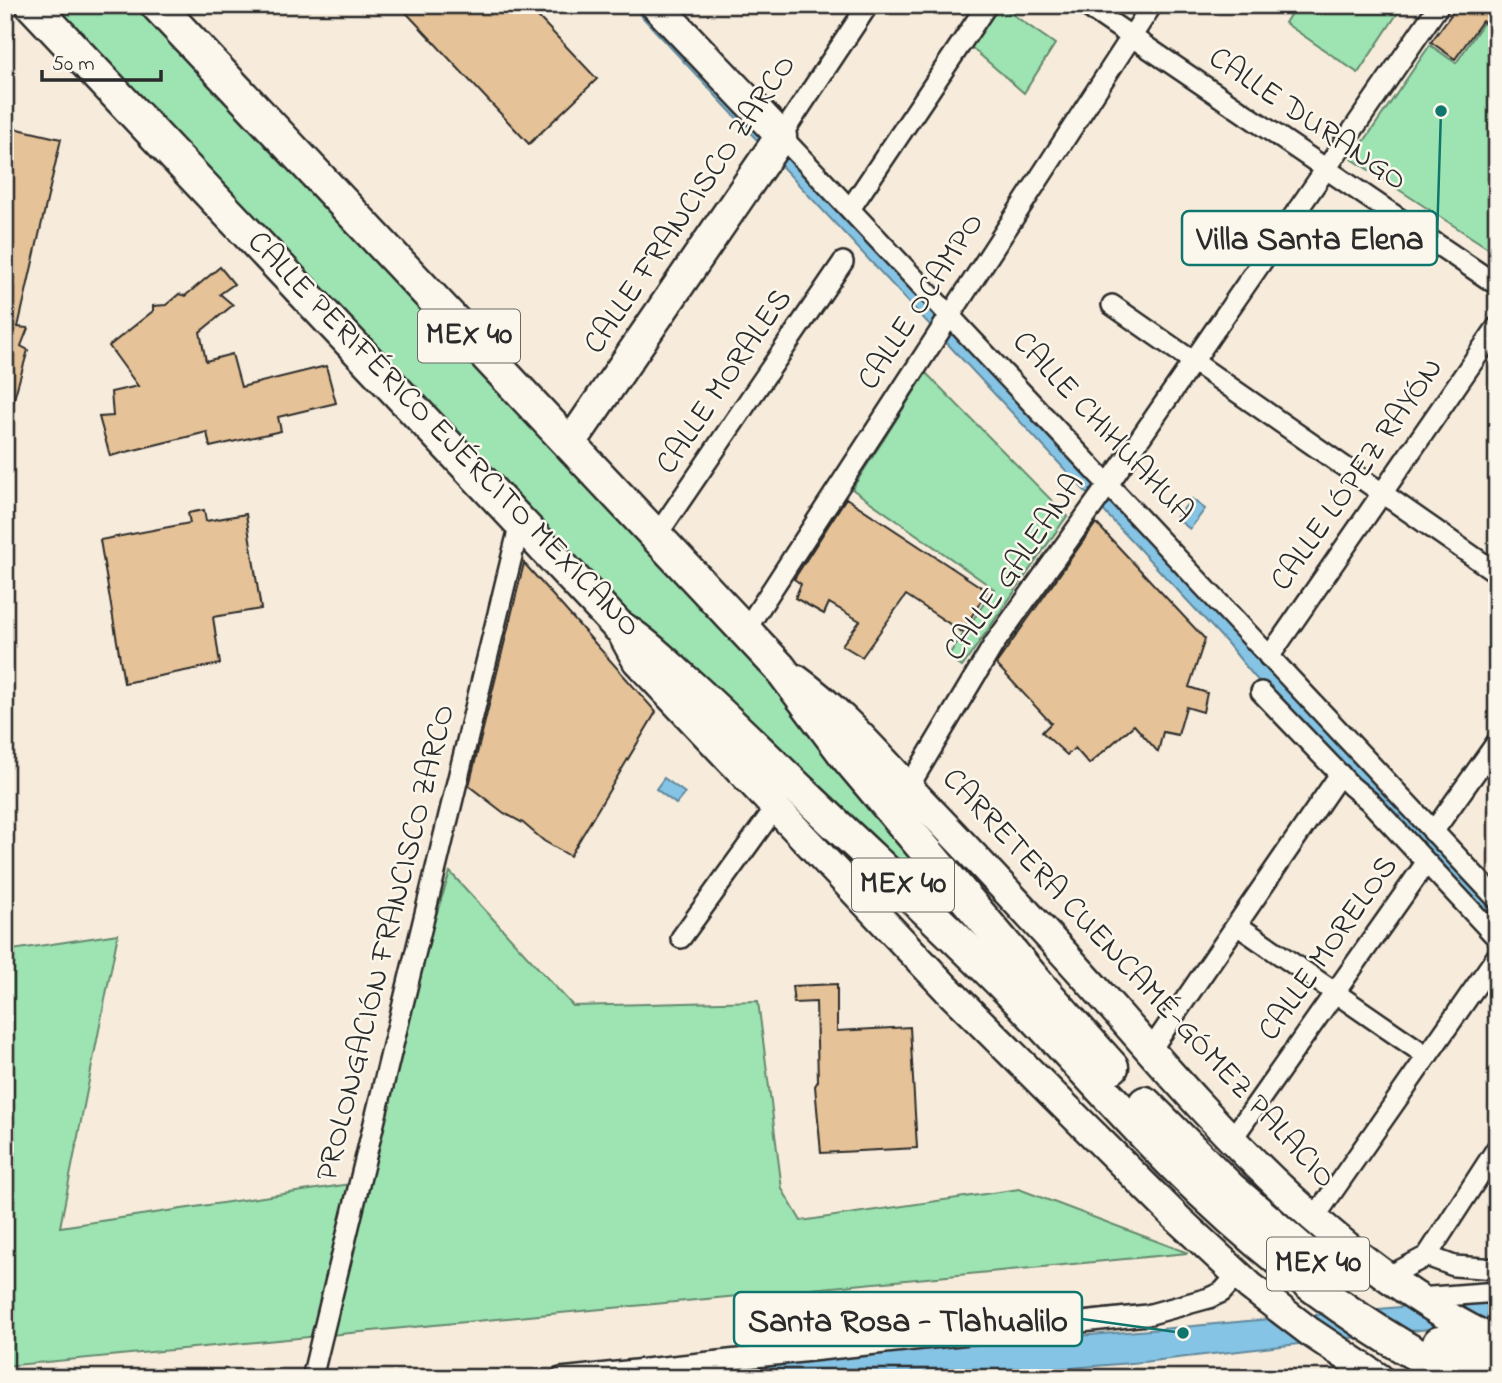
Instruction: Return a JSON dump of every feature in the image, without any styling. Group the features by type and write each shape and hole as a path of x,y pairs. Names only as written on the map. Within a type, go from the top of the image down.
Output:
{"highway":[{"name":"CALLE PERIFÉRICO EJÉRCITO MEXICANO","path":"32,5 618,626 650,648 709,701 806,796 941,921 1172,1163 1273,1256 1340,1306 1423,1359 1461,1378"},
{"name":"MEX 40","path":"158,5 779,668 846,756 998,937 1095,1049 1164,1123 1230,1188 1319,1265 1445,1347 1497,1373"}],"main road":[{"name":"CALLE CHIHUAHUA","path":"656,5 773,147"},
{"name":"CALLE FRANCISCO ZARCO","path":"570,444 773,147"},
{"path":"618,626 637,661 775,808 947,989 1178,1219 1244,1280 1314,1335 1379,1378"},
{"name":"CARRETERA CUENCAMÉ-GÓMEZ PALACIO","path":"779,668 832,708 1006,888 1232,1139 1315,1217 1387,1277 1452,1319 1497,1342"},
{"path":"1314,1335 1324,1356 1343,1378"}],"street":[{"name":"CALLE FRANCISCO ZARCO","path":"773,147 868,5"},
{"path":"850,209 987,5"},
{"name":"CALLE DURANGO","path":"1085,5 1497,285"},
{"name":"CALLE OCAMPO","path":"744,631 1152,5"},
{"name":"CALLE GALEANA","path":"908,788 994,645 1440,5"},
{"name":"CALLE CHIHUAHUA","path":"773,147 850,209 946,319 1105,489 1269,657 1497,899"},
{"name":"CALLE MORALES","path":"657,536 843,261"},
{"path":"1112,305 1497,573"},
{"name":"CALLE LÓPEZ RAYÓN","path":"1269,657 1497,327"},
{"name":"PROLONGACIÓN FRANCISCO ZARCO","path":"312,1378 520,523"},
{"path":"1261,692 1339,774 1369,801 1497,938"},
{"name":"CALLE MORELOS","path":"1433,832 1497,742"},
{"path":"1150,1051 1339,774"},
{"path":"681,938 775,808"},
{"name":"CALLE MORELOS","path":"1232,1139 1426,863"},
{"path":"1237,925 1427,1056"},
{"path":"1315,1217 1497,956"},
{"path":"1387,1277 1427,1256 1497,1148"},
{"path":"1427,1256 1454,1266 1497,1269"},
{"path":"561,1378 1147,1315 1222,1292 1244,1280"},
{"path":"1418,1298 1497,1292"}],"green space":[{"path":"36,5 160,5 370,218 1064,1017 657,647 476,462 391,361 197,170"},
{"path":"994,5 999,5 1055,44 1024,93 971,47"},
{"path":"1296,5 1403,5 1358,73 1285,23"},
{"path":"1483,23 1497,33 1497,254 1352,159 1430,45 1456,63"},
{"path":"926,373 1067,516 962,667 948,656 994,589 852,489"},
{"path":"450,872 573,1006 758,1001 782,1189 801,1221 1019,1189 1188,1253 5,1366 5,951 118,934 60,1227 350,1184"}],"water":[{"path":"631,5 649,5 1497,907 1497,934 1253,675 1227,643"},
{"path":"1192,499 1205,509 1190,529 1176,518"},
{"path":"664,778 685,793 676,804 656,789"},
{"path":"1497,1298 1497,1321 1143,1362 953,1378 568,1378 1150,1330"}],"building":[{"path":"399,5 527,5 597,79 529,144"},
{"path":"1458,5 1488,5 1497,11 1497,31 1482,21 1455,59 1431,42"},
{"path":"5,126 61,139 18,327 28,328 21,346 28,350 9,416 5,415"},
{"path":"220,267 234,284 220,294 233,305 200,332 206,361 232,354 241,387 326,366 336,403 278,417 281,431 210,447 207,432 110,456 99,417 113,416 111,392 138,386 109,346 153,311 153,306 166,305 179,294 185,296"},
{"path":"846,498 987,591 962,632 906,595 862,657 842,645 860,621 829,603 824,614 795,598 801,584 794,579"},
{"path":"204,510 206,521 246,514 261,609 213,617 220,664 124,683 100,540 190,523 188,513"},
{"path":"1096,523 1205,639 1189,687 1207,693 1203,712 1186,707 1178,735 1163,732 1158,752 1134,725 1089,764 1075,748 1067,755 1042,732 1051,723 996,664"},
{"path":"524,563 656,712 570,856 544,841 469,786"},
{"path":"837,984 837,1031 910,1027 917,1148 821,1153 815,1086 818,1081 816,1002 794,1003 792,986"}],"place":[{"name":"Villa Santa Elena","path":"1441,111"},
{"name":"Santa Rosa - Tlahualilo","path":"1183,1333"}]}
